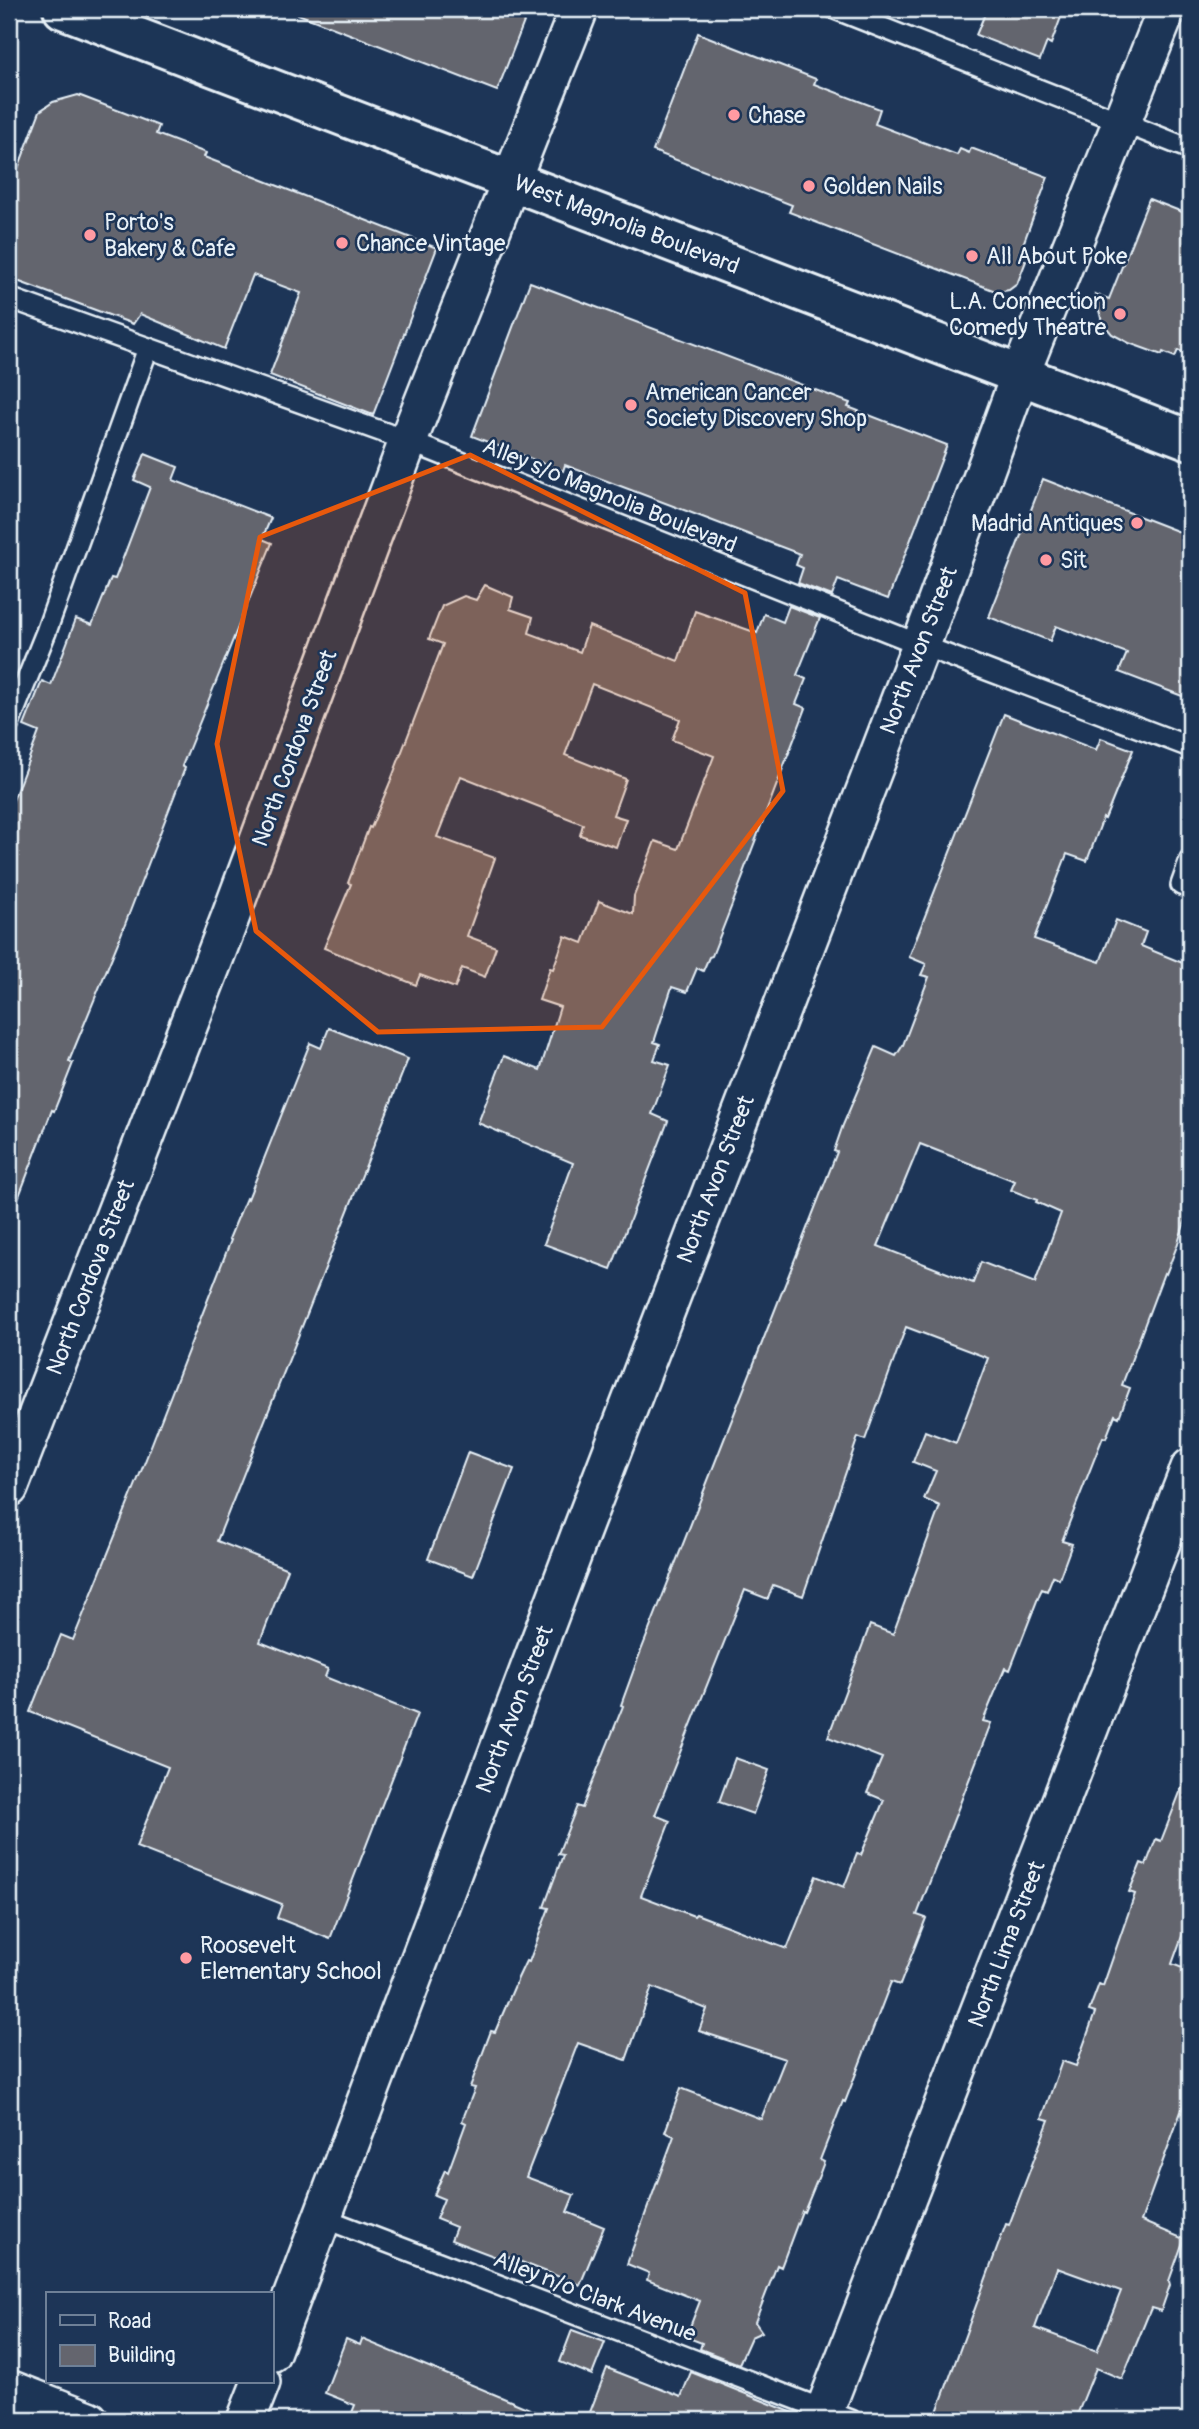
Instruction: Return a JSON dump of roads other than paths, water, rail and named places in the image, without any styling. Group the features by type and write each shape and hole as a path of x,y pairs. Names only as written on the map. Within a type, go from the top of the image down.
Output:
{"main road":[{"name":"West Magnolia Boulevard","path":"63,9 1190,440"}],"street":[{"name":"North Cordova Street","path":"9,1488 225,930 408,441 579,9"},
{"name":"North Avon Street","path":"273,2348 920,645 1020,374 1167,9"},
{"name":"North Lima Street","path":"832,2417 1190,1468"},
{"path":"246,2420 260,2384"},
{"path":"9,2389 89,2420"}],"lane":[{"path":"835,9 1190,149"},
{"name":"Alley s/o Magnolia Boulevard","path":"9,298 408,441 920,645 1190,747"},
{"path":"9,724 46,632 148,348"},
{"path":"1190,860 1181,885 1190,888"},
{"name":"Alley n/o Clark Avenue","path":"321,2217 832,2417"}],"place":[{"name":"Chase","path":"734,115"},
{"name":"Golden Nails","path":"809,186"},
{"name":"Porto's Bakery & Cafe","path":"90,235"},
{"name":"Chance Vintage","path":"342,243"},
{"name":"All About Poke","path":"972,256"},
{"name":"L.A. Connection Comedy Theatre","path":"1120,314"},
{"name":"American Cancer Society Discovery Shop","path":"631,405"},
{"name":"Madrid Antiques","path":"1137,523"},
{"name":"Sit","path":"1046,560"},
{"name":"Roosevelt Elementary School","path":"186,1958"}]}
